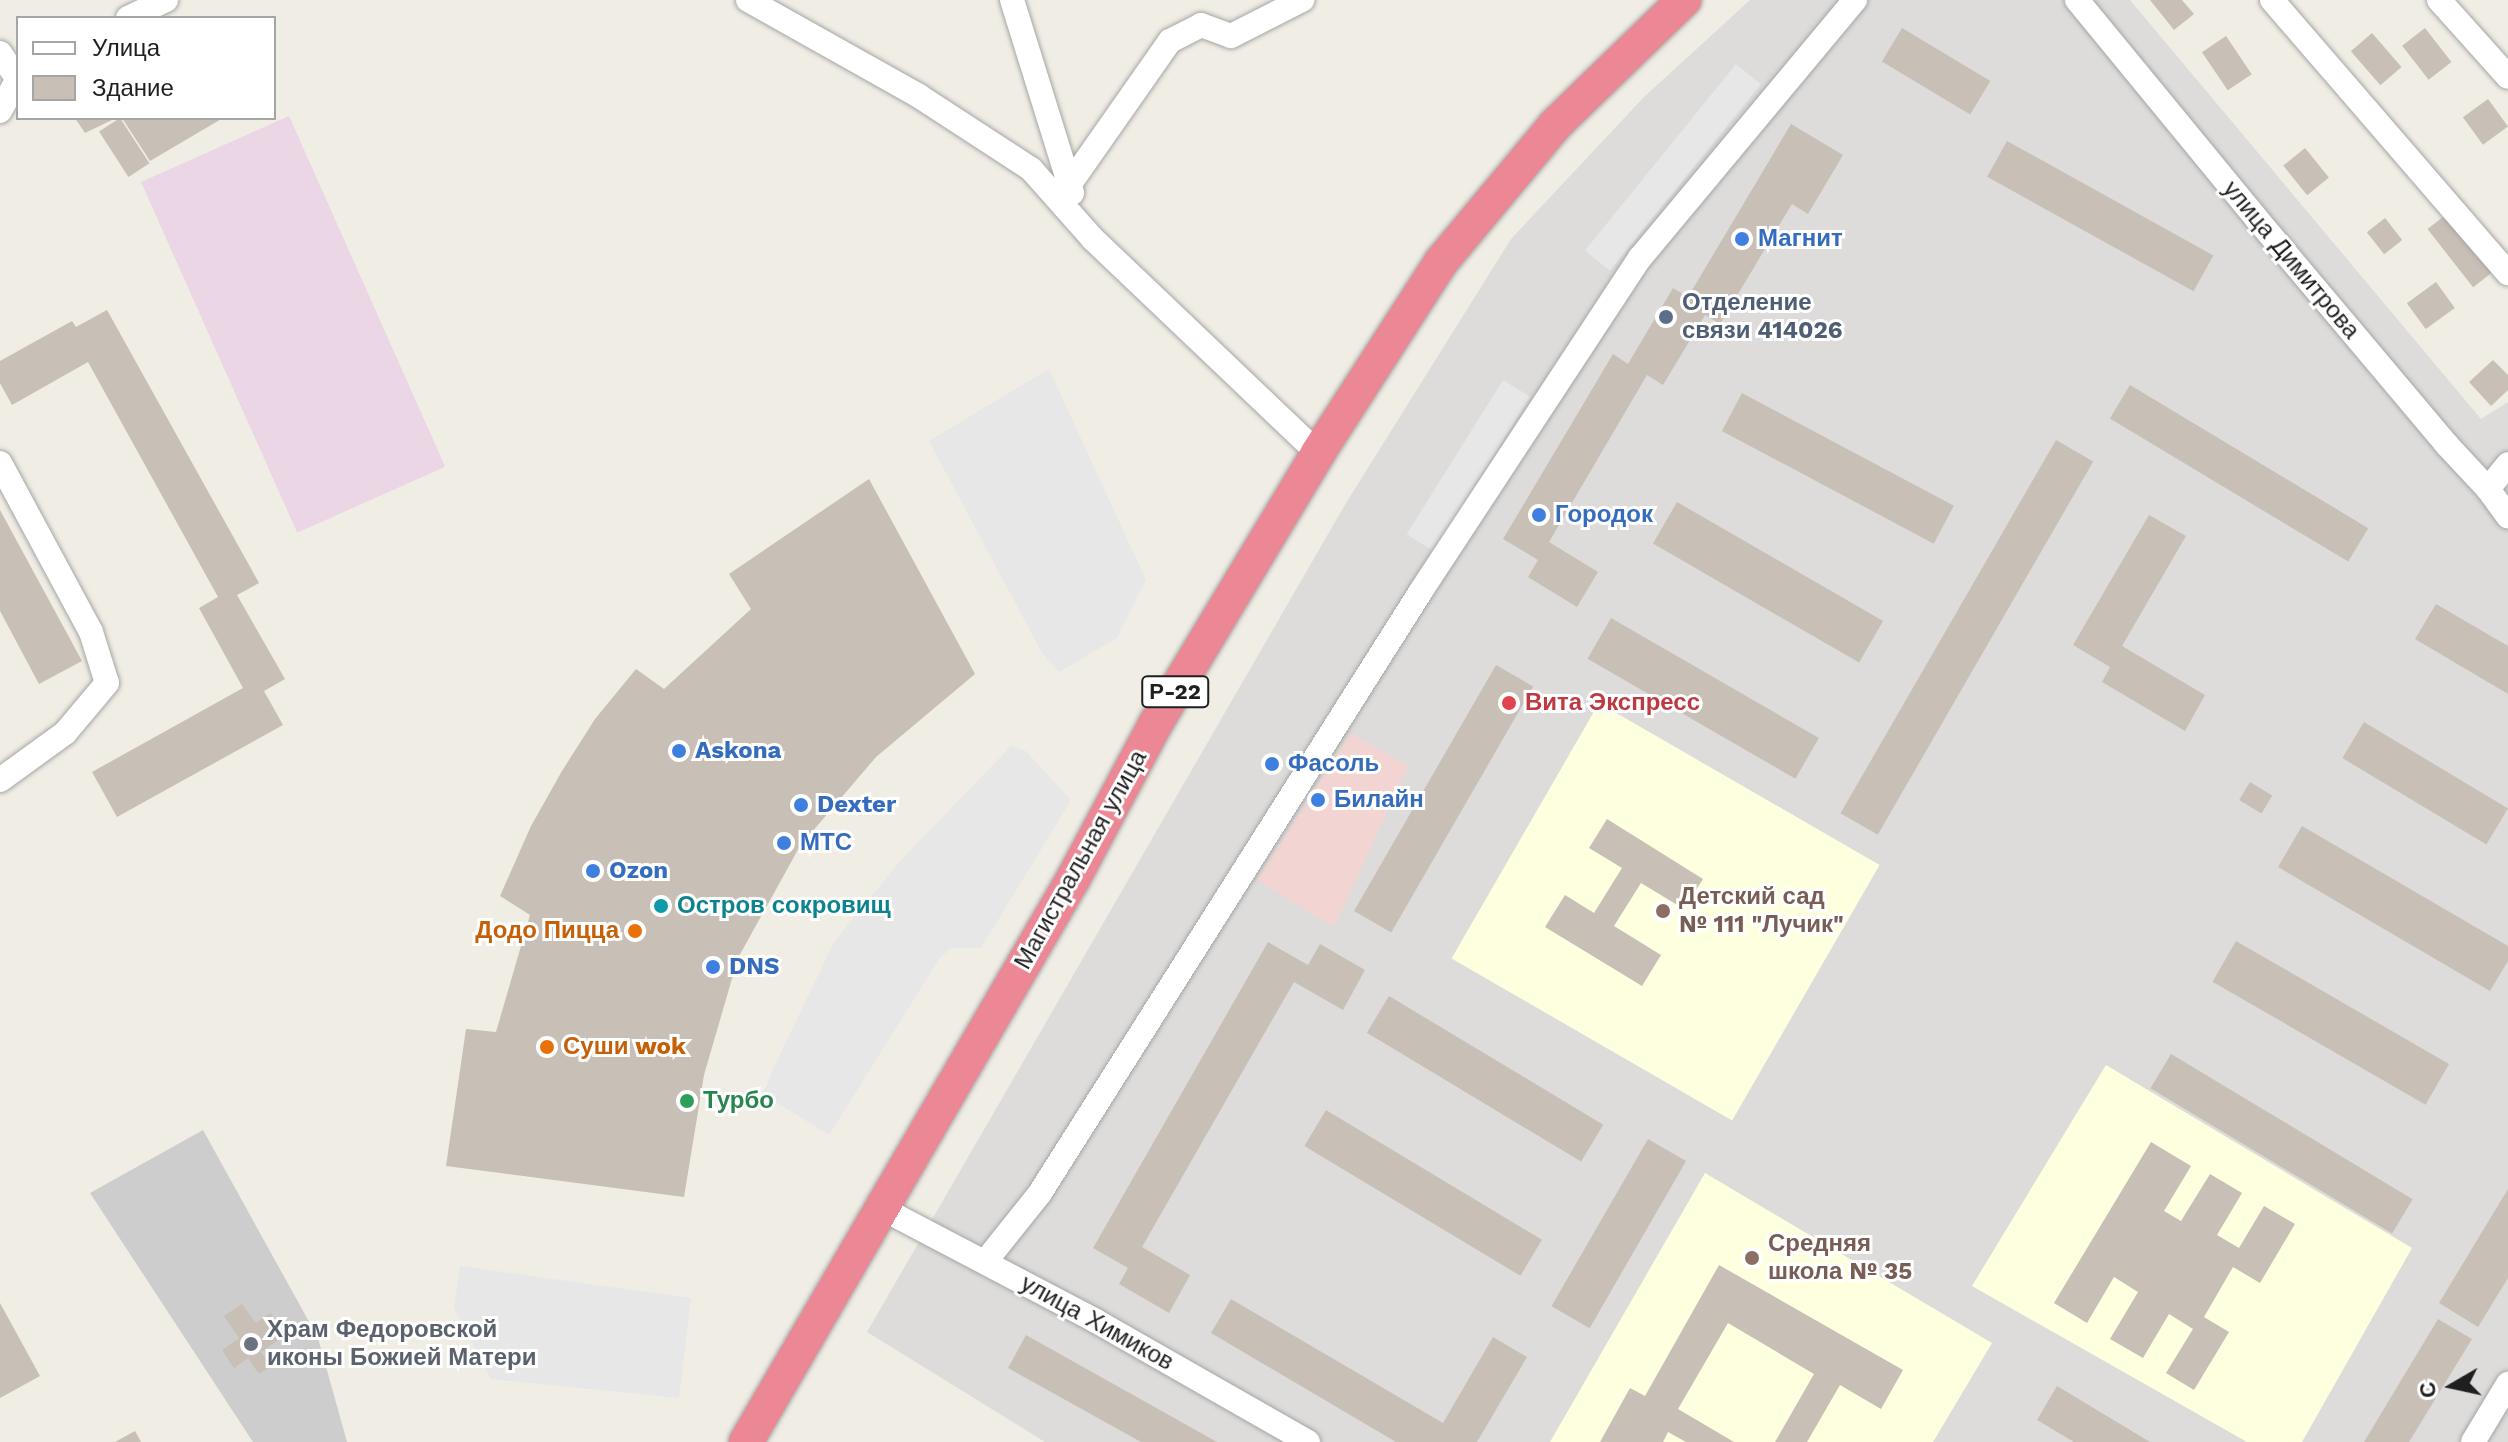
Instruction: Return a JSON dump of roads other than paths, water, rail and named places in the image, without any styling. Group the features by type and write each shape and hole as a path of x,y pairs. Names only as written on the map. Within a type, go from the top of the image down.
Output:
{"highway":[{"name":"Магистральная улица","path":"746,1442 1073,879 1156,723 1318,453 1441,262 1555,125 1684,0"}],"street":[{"path":"132,16 166,0"},
{"path":"748,0 919,96 1031,169 1093,239 1318,453"},
{"path":"1012,0 1069,185 1093,239"},
{"path":"1069,185 1170,41 1201,25 1231,36 1302,0"},
{"path":"985,1262 1040,1193 1413,604 1640,258 1855,0"},
{"name":"улица Димитрова","path":"2077,0 2286,254 2447,445 2488,489 2508,517"},
{"path":"2272,0 2508,273"},
{"path":"2439,0 2508,77"},
{"path":"0,53 16,75"},
{"path":"0,111 16,82"},
{"path":"0,463 91,632 107,683 65,733 1,779"},
{"path":"2488,489 2508,464"},
{"name":"улица Химиков","path":"883,1209 985,1262 1308,1442"},
{"path":"2473,1442 2508,1384"}],"place":[{"name":"Магнит","path":"1742,239"},
{"name":"Отделение связи 414026","path":"1666,317"},
{"name":"Городок","path":"1539,515"},
{"name":"Вита Экспресс","path":"1509,703"},
{"name":"Askona","path":"679,751"},
{"name":"Фасоль","path":"1272,764"},
{"name":"Билайн","path":"1318,800"},
{"name":"Dexter","path":"801,805"},
{"name":"МТС","path":"784,843"},
{"name":"Ozon","path":"593,871"},
{"name":"Остров сокровищ","path":"661,906"},
{"name":"Детский сад № 111 \"Лучик\"","path":"1663,911"},
{"name":"Додо Пицца","path":"635,931"},
{"name":"DNS","path":"713,967"},
{"name":"Суши wok","path":"547,1047"},
{"name":"Турбо","path":"687,1101"},
{"name":"Средняя школа № 35","path":"1752,1258"},
{"name":"Храм Федоровской иконы Божией Матери","path":"251,1344"}]}
